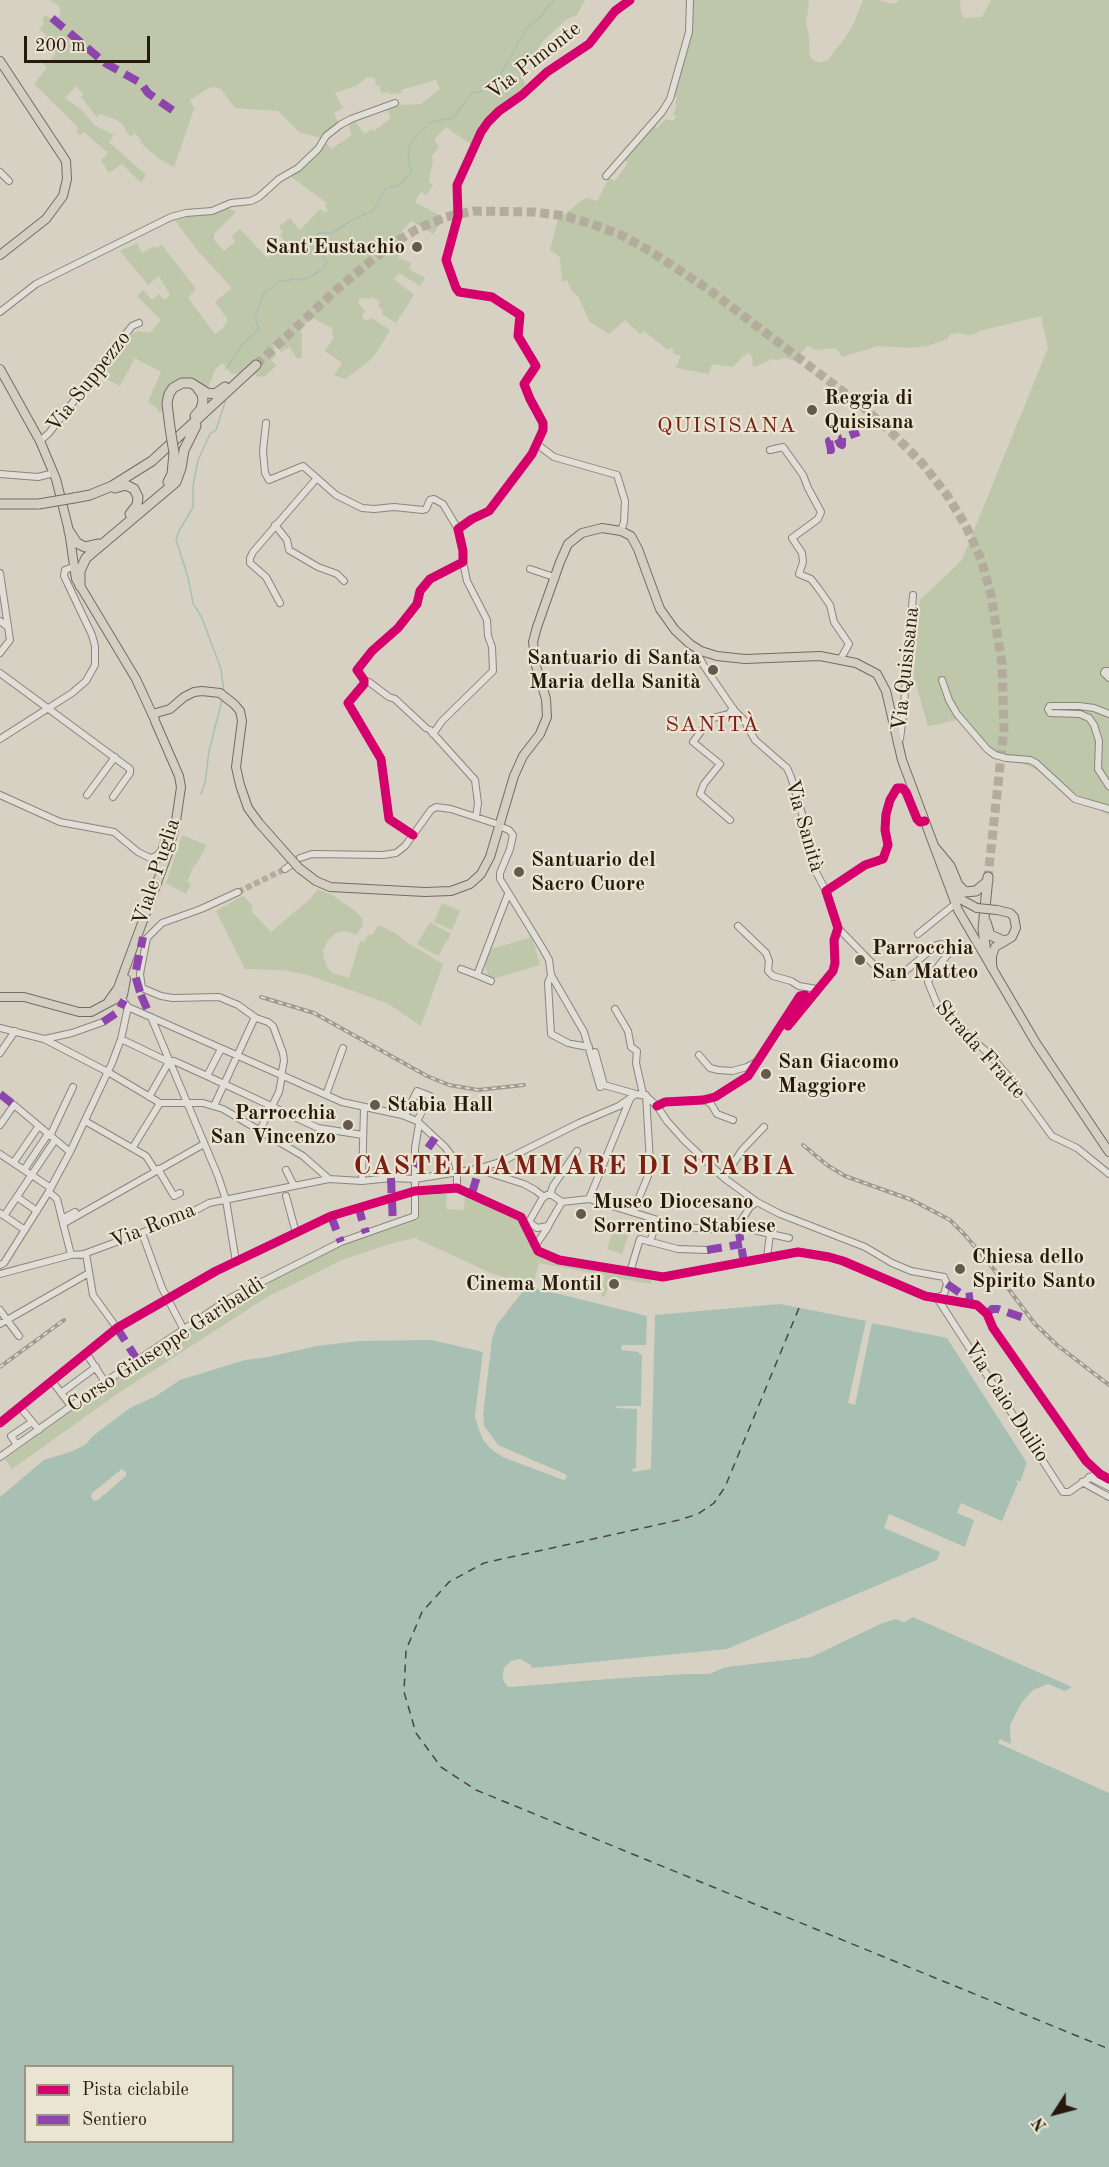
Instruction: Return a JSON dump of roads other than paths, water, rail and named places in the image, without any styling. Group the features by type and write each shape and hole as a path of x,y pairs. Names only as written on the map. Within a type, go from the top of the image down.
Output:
{"highway":[{"path":"90,495 136,472 176,440 256,365"},
{"path":"143,509 166,488 172,474 174,453 167,403 169,394 182,382 191,383 207,393 215,394 248,373"},
{"path":"176,440 201,409 202,394 196,387"},
{"path":"80,586 82,564 101,543 176,482 189,437 205,412"},
{"path":"0,504 39,504 101,494 126,485 134,489 138,497 137,505 119,528"},
{"path":"69,531 77,543 85,547 101,543"},
{"path":"936,849 950,866 958,885 965,892 976,891 988,879 980,910 984,945 992,967"},
{"path":"980,910 988,931 996,938 1004,940"}],"main road":[{"path":"0,61 66,161 68,179 63,196 46,219 0,255"},
{"name":"Viale Puglia","path":"0,369 40,441 54,473 69,531 73,567 80,586 159,715 161,734 179,776 181,787 174,835 130,952 120,992"},
{"path":"159,715 194,692 220,693 230,699 240,711 242,721 237,749 237,767 248,808 293,864 316,881 330,887 451,891 470,884 481,874 490,857 514,776 523,756 540,734 547,717 546,699 536,666 533,642 554,577 568,544 582,532 602,528 621,531 631,536 638,549 660,609 675,630 697,648 717,656 745,659 820,656 856,663 877,674 886,690 897,744 955,904 1036,1043 1109,1152"},
{"path":"936,849 955,891 967,904 980,910 1010,913 1016,922 1012,936 994,948 992,967"},
{"path":"0,997 24,997 84,1012 95,1010 120,992"}],"street":[{"name":"Via Pimonte","path":"538,445 543,423 524,384 536,366 518,336 520,315 492,297 459,292 446,260 458,216 457,185 481,132 488,122 547,72 589,44 615,11 630,0"},
{"path":"606,176 662,112 670,99 689,32 690,0"},
{"path":"0,312 36,284 171,217 212,211 231,203 251,201 259,197 279,179 298,168 318,149 326,136 340,125 351,118 395,103"},
{"path":"0,172 9,181"},
{"name":"Via Suppezzo","path":"40,441 49,433 132,326 139,324"},
{"path":"266,423 263,451 265,473 268,478 272,480 303,466 336,495 367,509 394,507 423,510 426,509 430,500 440,501 458,529 467,581 487,620 488,636 492,647 493,671 430,731"},
{"path":"458,529 489,511 502,491 518,475 538,445 554,457 616,475 625,501 621,531"},
{"path":"770,450 783,447 803,475 821,512 818,519 792,538 801,553 803,562 799,574 811,579 818,588 830,605 834,622 848,641 849,646 840,660"},
{"path":"0,474 38,477 54,473"},
{"path":"280,603 266,577 250,562 253,552 317,478"},
{"path":"275,525 287,540 289,550 318,567 337,574 344,581"},
{"path":"463,562 430,579 420,591 417,604 393,632 372,651 356,672 363,680 395,699 430,731 475,780 478,803 476,816"},
{"path":"0,739 50,709 86,681 95,665 95,646 92,635 64,576 65,570 73,567"},
{"path":"530,569 554,577"},
{"path":"0,573 10,640 0,653"},
{"name":"Via Quisisana","path":"897,744 900,739 903,716 914,595"},
{"path":"0,620 8,625"},
{"name":"Via Sanità","path":"697,648 698,655 733,708 744,720 755,740 787,768 808,834 807,843 811,858 826,891 838,928"},
{"path":"1109,671 1105,671 1104,674 1109,678"},
{"path":"0,673 130,769 130,773 113,797"},
{"path":"363,680 348,703 381,759 389,819 413,835"},
{"path":"942,680 957,714 987,749 999,756 1030,760 1075,798 1109,809"},
{"path":"1109,714 1094,708 1079,706 1050,706 1048,709 1050,713 1080,714 1089,718 1099,741 1098,769 1109,786"},
{"path":"730,820 700,794 701,788 720,764 693,742 708,722 713,718 729,714 733,708"},
{"path":"87,795 115,757"},
{"path":"826,891 865,865 883,859 888,845 885,830 886,814 897,788 902,788 906,792 917,819 920,822 925,821"},
{"path":"0,795 60,822 114,832 142,855 150,858 161,851 166,836 174,835"},
{"path":"293,864 312,854 390,855 396,853 405,846 431,810 436,807 476,816 509,830 513,835 510,849 499,876 543,948 549,960 551,975 584,1032 600,1087 602,1086 596,1052 604,1085 641,1094 658,1108 684,1140 724,1178 757,1202 780,1214 865,1247 905,1269 944,1277 947,1284 944,1293 937,1298"},
{"path":"238,892 162,923 147,938 140,974 142,988 161,996 172,998 219,997 238,1005 273,1026 284,1061 281,1085 260,1130"},
{"path":"477,975 508,894"},
{"path":"918,934 955,904"},
{"path":"738,926 766,953 770,961 768,971 773,976 800,986 817,989"},
{"path":"658,1108 666,1102 706,1100 715,1097 748,1076 800,996 804,995 806,998 787,1021 788,1026 833,971 834,940 838,928"},
{"name":"Strada Fratte","path":"838,928 874,965 895,977 937,945 942,944 948,948 949,953 929,979 929,989 938,1007 995,1061 1052,1136 1077,1148 1109,1174"},
{"path":"136,935 147,938"},
{"path":"460,969 491,981"},
{"path":"551,975 548,983 551,1034 570,1043 589,1047"},
{"path":"120,992 128,1007 281,1076 342,1102 405,1116 418,1122 445,1147 454,1159 457,1188"},
{"path":"8,1271 2,1264 50,1190 108,1072 121,1039 128,1007"},
{"path":"615,1009 628,1031 632,1047 637,1051 636,1063 650,1162 648,1176 633,1212"},
{"path":"150,1016 188,1103 226,1200 236,1262"},
{"path":"214,1106 255,1017"},
{"path":"44,1040 103,1022"},
{"path":"0,1028 15,1030 44,1040 108,1072 160,1103 214,1106 303,1156 329,1179"},
{"path":"0,1053 15,1030"},
{"path":"121,1039 318,1128 363,1135"},
{"path":"207,1076 221,1048"},
{"path":"326,1095 343,1048"},
{"path":"699,1055 710,1068 718,1070 732,1071 747,1067 759,1060"},
{"path":"149,1097 169,1062"},
{"path":"25,1230 2,1215 32,1175 72,1087"},
{"path":"405,1116 417,1090 430,1096 418,1122 414,1148 415,1191"},
{"path":"590,1199 630,1100 641,1094"},
{"name":"Via Roma","path":"0,1274 71,1255 84,1254 178,1219 209,1203 329,1179 362,1181 391,1178 415,1179 477,1169 514,1156 538,1142 630,1100"},
{"path":"706,1100 717,1114 733,1120"},
{"path":"133,1147 160,1103"},
{"path":"0,1125 14,1105 70,1152"},
{"path":"362,1181 364,1108"},
{"path":"85,1121 146,1156 174,1196 180,1193"},
{"path":"14,1162 38,1127"},
{"path":"724,1178 742,1150 764,1127"},
{"path":"24,1170 51,1137"},
{"path":"63,1222 203,1142"},
{"path":"527,1223 577,1151"},
{"path":"0,1154 32,1175 57,1199 71,1255"},
{"path":"477,1169 524,1184 562,1202 590,1199 657,1220 696,1229 738,1226 789,1238"},
{"path":"286,1170 294,1186"},
{"path":"0,1423 117,1328 236,1262 331,1216 415,1191 457,1188 521,1217 537,1228 548,1226"},
{"name":"Corso Giuseppe Garibaldi","path":"1,1453 17,1445 105,1382 232,1297 341,1242 415,1216 415,1191"},
{"path":"286,1196 296,1233"},
{"path":"17,1197 37,1211"},
{"path":"537,1249 562,1202"},
{"path":"738,1226 750,1207 757,1202"},
{"path":"650,1242 657,1220"},
{"path":"527,1223 537,1249 559,1260 663,1277 728,1267 766,1257 798,1252 829,1257 926,1296 981,1307 993,1328 1086,1461 1109,1479"},
{"path":"142,1233 167,1299 184,1330"},
{"path":"766,1257 769,1233"},
{"path":"630,1272 639,1240 642,1239 678,1249 707,1250"},
{"path":"84,1254 93,1295 117,1328"},
{"path":"0,1324 89,1273"},
{"name":"Via Caio Duilio","path":"937,1298 1063,1491 1069,1492 1081,1483"},
{"path":"0,1310 20,1336"},
{"path":"86,1353 105,1382"},
{"path":"61,1393 96,1367"},
{"path":"52,1381 71,1406"},
{"path":"20,1407 39,1430"},
{"path":"17,1445 11,1436 32,1422"},
{"path":"1089,1477 1092,1467"},
{"path":"1098,1472 1081,1483 1109,1497"},
{"path":"1089,1477 1109,1486"}],"waterway":[{"path":"226,369 242,345 259,329 255,317 264,293 282,280 302,280 324,268 327,262 316,246 315,236 319,233 332,233 352,220 373,211 386,188 398,186 410,174 408,155 410,145 415,138 431,122 453,118 472,93 492,89 527,28 554,0"},
{"path":"224,692 221,669 202,618 193,603 188,577 176,540 193,507 193,486 198,460 210,434 216,430 226,399"},
{"path":"201,794 222,700"}],"tunnel":[{"path":"256,365 335,291 394,243 417,229 446,217 473,211 534,212 565,216 592,224 621,235 650,251 708,289 862,406 892,433 922,463 947,495 966,526 981,559 991,595 1002,664 1004,729 988,877"},
{"path":"238,892 285,869"}],"railway":[{"path":"261,997 314,1013 427,1076 449,1085 478,1090 524,1085"},
{"path":"803,1145 827,1165 845,1176 912,1200 950,1220 989,1263 1035,1324 1057,1345 1109,1385"},
{"path":"0,1367 64,1320"}],"place":[{"name":"Sant'Eustachio","path":"417,247"},
{"name":"Reggia di Quisisana","path":"812,410"},
{"name":"Santuario di Santa Maria della Sanità","path":"713,670"},
{"name":"Santuario del Sacro Cuore","path":"519,872"},
{"name":"Parrocchia San Matteo","path":"860,960"},
{"name":"San Giacomo Maggiore","path":"766,1074"},
{"name":"Stabia Hall","path":"375,1105"},
{"name":"Parrocchia San Vincenzo","path":"348,1125"},
{"name":"Museo Diocesano Sorrentino Stabiese","path":"581,1214"},
{"name":"Chiesa dello Spirito Santo","path":"960,1269"},
{"name":"Cinema Montil","path":"614,1284"}],"district":[{"name":"QUISISANA","path":"727,426"},
{"name":"SANITÀ","path":"713,725"},
{"name":"CASTELLAMMARE DI STABIA","path":"575,1167"}]}
